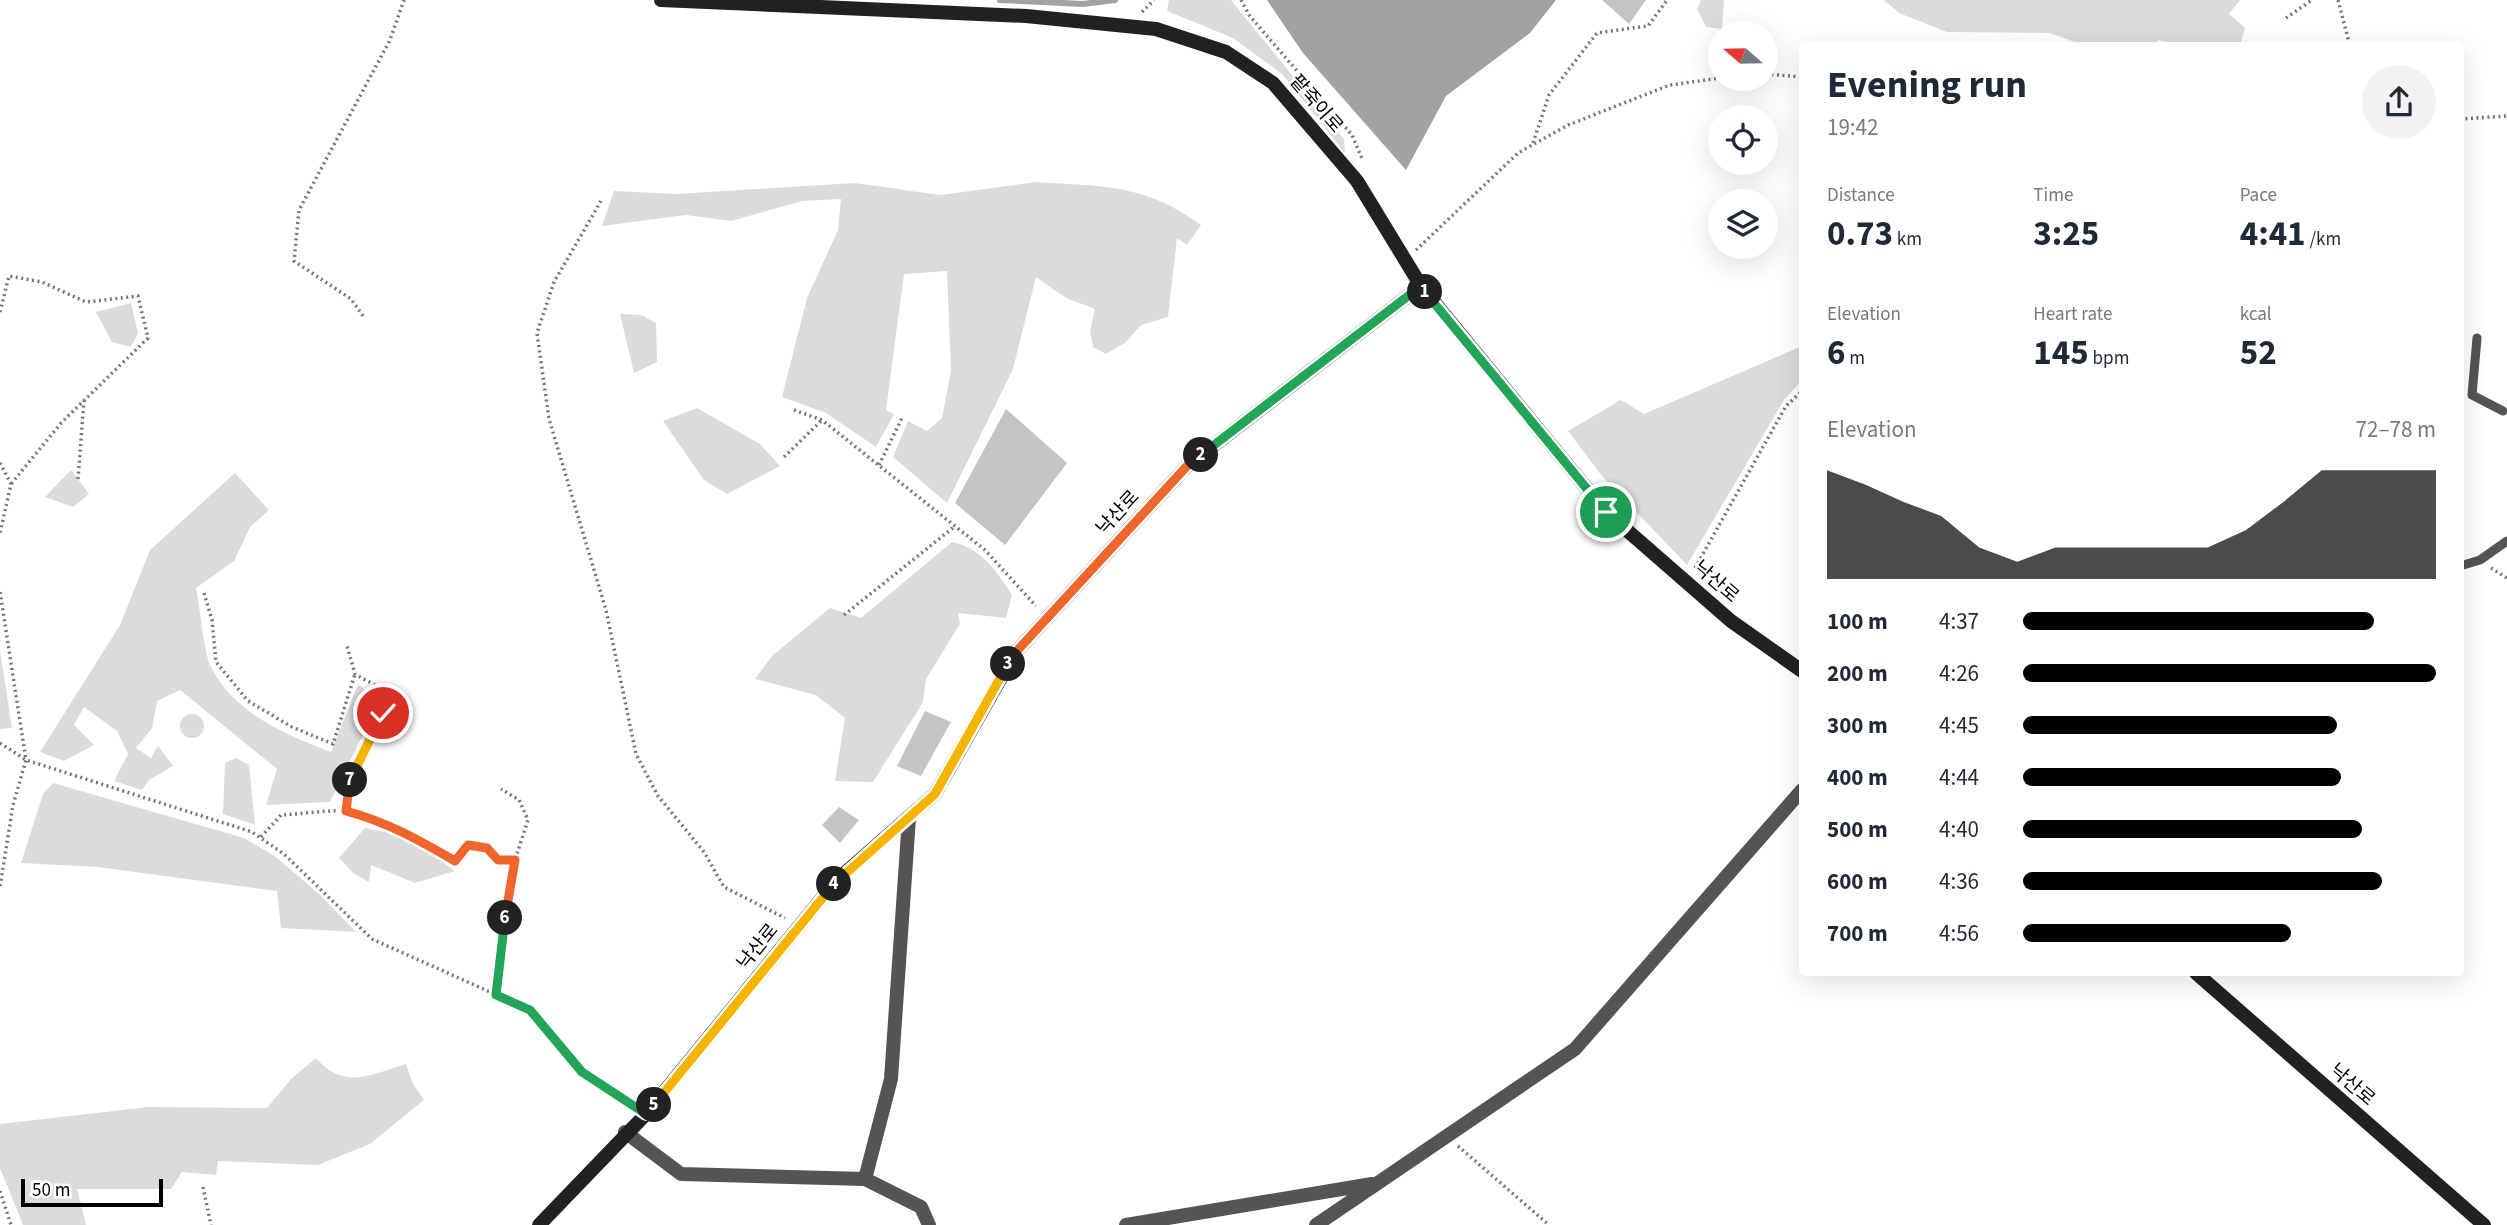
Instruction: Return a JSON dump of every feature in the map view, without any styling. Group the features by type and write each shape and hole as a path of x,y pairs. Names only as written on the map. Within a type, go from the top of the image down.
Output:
{"street":[{"name":"팥죽이로","path":"661,0 1026,16 1156,29 1226,52 1273,83 1357,181 1421,286"},
{"name":"낙산로","path":"539,1225 625,1132 646,1114 837,880 935,794 1015,653 1187,466 1421,286 1606,512 1731,621 1799,669"},
{"path":"1316,1225 1575,1049 1799,793"},
{"path":"865,1179 891,1079 909,818"},
{"name":"낙산로","path":"2199,976 2484,1225"},
{"path":"625,1132 681,1174 865,1179 920,1207 929,1225"},
{"path":"1126,1225 1378,1183"}],"lane":[{"path":"2472,395 2477,338"},
{"path":"2464,397 2472,395 2506,410"},
{"path":"2464,565 2480,560 2507,541"}],"path":[{"path":"363,316 351,299 294,261 299,210 390,40 404,0"},
{"path":"1241,0 1250,15 1352,135 1368,172"},
{"path":"1533,145 1549,95 1597,33 1648,26 1667,0"},
{"path":"2286,18 2312,0"},
{"path":"2337,0 2349,42"},
{"path":"1778,75 1799,77"},
{"path":"1409,238 1417,249 1518,153 1568,125 1670,85 1708,80"},
{"path":"2464,119 2507,116"},
{"path":"601,201 554,282 537,333 549,419 606,610 636,754 658,796 704,852 724,887 800,926"},
{"path":"0,312 9,276 42,282 86,302 138,296 148,338 84,400 10,484 0,533"},
{"path":"1687,582 1786,406 1799,394"},
{"path":"78,479 84,400"},
{"path":"794,410 822,420 985,550 1047,618"},
{"path":"879,465 902,418"},
{"path":"784,457 822,420"},
{"path":"0,463 10,484"},
{"path":"844,615 955,526"},
{"path":"0,592 26,760 13,805 0,887"},
{"path":"204,593 212,620 216,662 248,701 292,727 333,744 355,674 346,646"},
{"path":"346,811 349,781 383,713 389,693 355,674"},
{"path":"0,743 26,760 261,837 304,872 372,939 530,1010 582,1072 646,1114"},
{"path":"496,995 515,860 528,820 519,800 501,789"},
{"path":"261,837 281,816 346,811 377,819 455,861 468,845 487,848 498,860 515,860"},
{"path":"1446,1135 1549,1225"},
{"path":"203,1187 211,1225"},
{"path":"0,1191 12,1225"}],"shaded area":[{"path":"1169,0 1231,0 1344,139 1345,153 1282,74 1233,38 1167,11"},
{"path":"1267,0 1556,0 1530,33 1446,96 1406,170 1303,53"},
{"path":"1701,0 1724,0 1723,21 1708,21 1708,27 1697,9"},
{"path":"1884,0 2240,0 2229,14 2245,28 2241,42 2075,42 2050,33 1947,32 1899,13"},
{"path":"1037,182 1103,187 1142,194 1180,211 1201,225 1187,245 1177,238 1168,317 1141,325 1125,343 1106,354 1093,347 1090,331 1095,309 1066,298 1036,277 1013,369 947,503 893,457 908,421 927,431 942,418 951,371 947,271 904,274 886,410 894,414 876,447 826,413 782,397 807,298 838,230 841,199 802,201 731,221 686,215 602,226 614,191 676,194 855,183 941,195"},
{"path":"131,303 138,333 131,347 112,342 96,312"},
{"path":"620,314 641,315 656,323 657,362 634,373"},
{"path":"1799,347 1799,383 1784,400 1687,565 1602,476 1568,431 1621,400 1644,414"},
{"path":"697,408 760,444 780,466 727,494 704,480 663,421"},
{"path":"71,470 89,494 73,507 45,497"},
{"path":"235,473 269,510 250,527 234,561 196,588 209,661 221,683 247,710 279,730 331,752 358,684 371,695 373,714 330,802 266,805 277,769 180,690 157,701 152,728 136,748 151,758 158,746 173,766 149,780 142,790 114,781 128,754 117,731 84,707 74,725 94,745 64,761 40,752 120,625 150,550"},
{"path":"952,542 972,549 1000,577 1012,595 1006,618 958,613 960,624 926,679 923,702 873,782 835,781 845,718 816,695 755,679 772,656 830,608 861,618"},
{"path":"0,651 12,728 0,729"},
{"path":"192,714 201,717 204,726 201,735 192,738 183,735 180,726 183,717"},
{"path":"236,758 249,765 255,825 223,814 225,763"},
{"path":"53,783 244,838 276,857 320,895 356,932 281,928 277,891 98,867 21,863 43,794"},
{"path":"365,828 406,836 455,871 415,883 371,865 369,882 353,873 339,858"},
{"path":"316,1058 337,1074 348,1077 370,1075 406,1064 413,1084 424,1100 370,1144 318,1165 218,1161 216,1175 182,1172 171,1189 77,1189 86,1225 23,1225 0,1168 0,1124 148,1107 267,1108 292,1078"}],"building":[{"path":"1602,0 1646,0 1629,24"},
{"path":"1006,409 1067,463 1005,545 955,503"},
{"path":"925,711 951,722 921,776 897,766"},
{"path":"839,807 859,820 840,843 822,825"}],"waterway":[{"path":"1000,0 1083,4 1115,0"}],"route":[{"path":"383,713 349,781 346,811 377,819 455,861 468,845 487,848 498,860 515,860 502,932 496,995 530,1010 582,1072 646,1114 837,880 935,794 1015,653 1187,466 1421,286 1606,512"}]}
